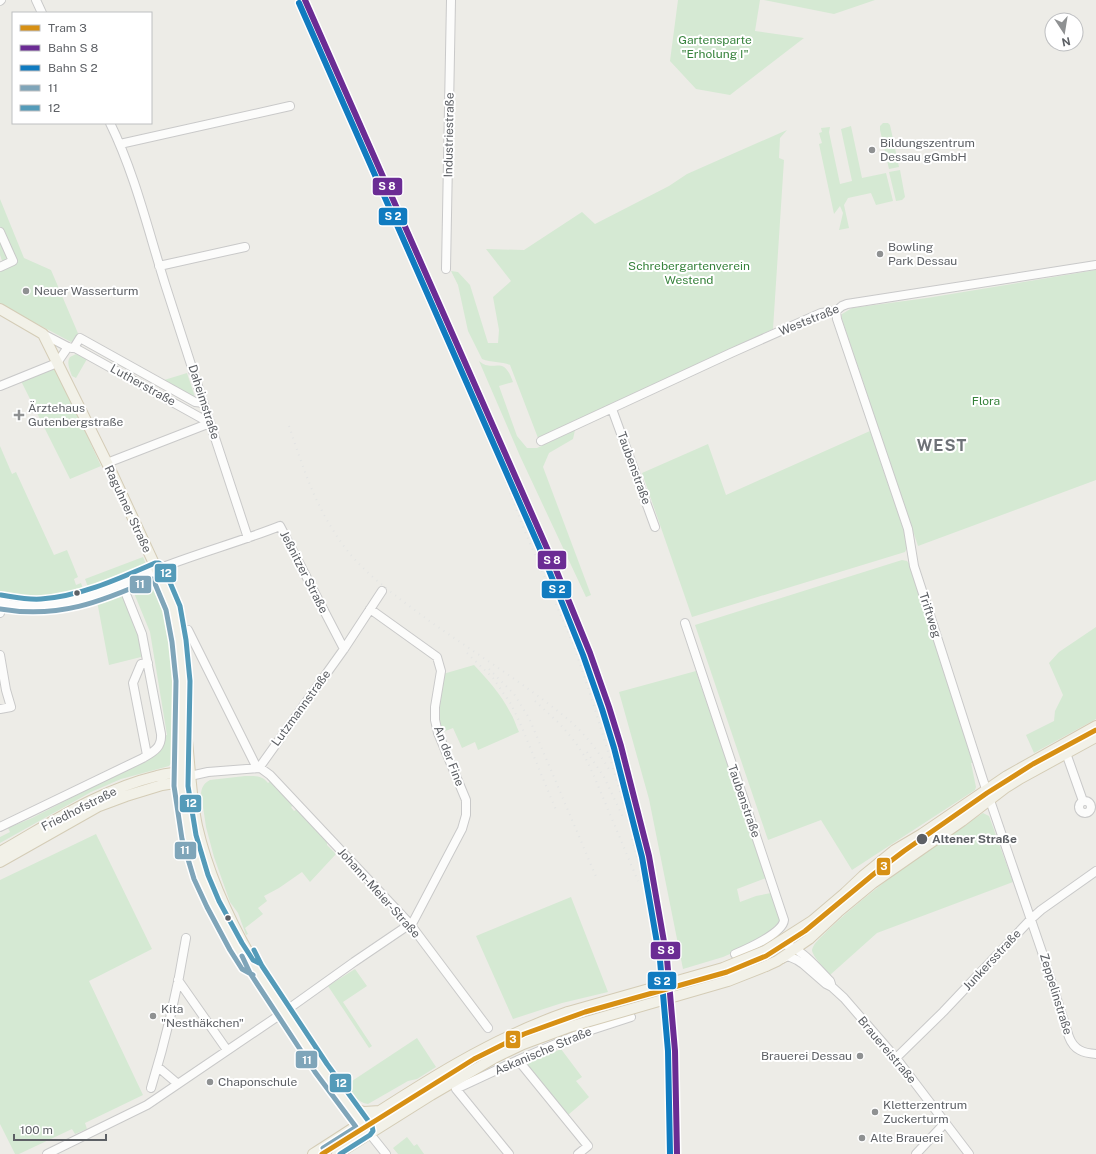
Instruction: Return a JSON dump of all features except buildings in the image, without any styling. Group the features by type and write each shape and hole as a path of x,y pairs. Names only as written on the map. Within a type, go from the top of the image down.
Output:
{"main road":[{"name":"Lutherstraße","path":"0,310 43,334"},
{"name":"Raguhner Straße","path":"43,334 107,463 172,604 182,667 184,777 214,883 222,903 256,969 321,1068 370,1134"},
{"path":"777,961 812,937 838,912 874,883 962,821 988,795 1019,769 1096,726"},
{"path":"313,1154 460,1061 491,1044 522,1030 568,1012 723,968 765,951 780,943 816,918 885,858 928,830 988,795 1096,737"},
{"name":"Friedhofstraße","path":"0,852 71,811 108,792 145,779 167,774 184,777"},
{"name":"Friedhofstraße","path":"0,862 99,806 184,777"},
{"name":"Askanische Straße","path":"337,1154 496,1057 523,1044 570,1026 728,981 777,961"},
{"path":"350,1108 364,1112 380,1111"}],"street":[{"path":"36,0 42,12"},
{"name":"Industriestraße","path":"446,269 451,0"},
{"path":"120,144 290,106"},
{"name":"Daheimstraße","path":"110,124 120,144 140,200 159,266 248,538"},
{"path":"0,232 13,262 0,267"},
{"path":"159,266 245,247"},
{"name":"Weststraße","path":"542,441 738,350 821,313 836,311 842,306 850,303 1096,265"},
{"name":"Triftweg","path":"836,311 836,319 908,529 914,566 988,795 1031,919"},
{"name":"Lutherstraße","path":"43,334 210,423"},
{"name":"Lutherstraße","path":"71,348 75,346 80,338 195,402 204,403"},
{"path":"0,386 57,363 71,348"},
{"name":"Taubenstraße","path":"612,409 655,527"},
{"path":"107,463 210,423"},
{"name":"Jeßnitzer Straße","path":"1,602 24,606 50,605 88,597 157,570 280,526 344,649"},
{"path":"0,828 80,790 159,748 162,739 142,634 122,584"},
{"name":"Lutzmannstraße","path":"258,768 344,649 382,591"},
{"path":"0,613 1,602"},
{"name":"An der Fine","path":"370,609 437,657 441,671 435,707 435,720 438,733 466,800 466,814 462,829 413,922 410,924"},
{"name":"Taubenstraße","path":"685,623 784,920 784,923 780,929 748,949 735,954"},
{"path":"188,630 252,760 258,768"},
{"path":"0,655 2,681 10,707 0,709"},
{"path":"147,755 133,683 141,664 148,663"},
{"path":"1066,753 1083,801"},
{"path":"184,777 208,772 258,768"},
{"name":"Johann-Meier-Straße","path":"258,768 270,775 410,924 488,1028"},
{"name":"Junkersstraße","path":"896,1058 943,1012 1031,919 1041,910 1096,871"},
{"name":"Zeppelinstraße","path":"1031,919 1070,1041 1074,1047 1079,1050 1096,1054"},
{"path":"47,1154 142,1108 284,1012 410,924"},
{"path":"151,1088 158,1067 186,938"},
{"name":"Brauereistraße","path":"780,943 795,948 806,957 830,981 832,987"},
{"name":"Brauereistraße","path":"777,961 788,956 797,960 844,998 896,1058 969,1154"},
{"path":"178,980 226,1050"},
{"name":"Askanische Straße","path":"509,1154 456,1089 579,1034 631,1017"},
{"path":"518,1060 588,1146 578,1154"},
{"path":"158,1067 178,1084"},
{"path":"916,1154 945,1123"},
{"path":"370,1134 386,1154"}],"green space":[{"name":"Gartensparte \"Erholung I\"","path":"678,0 760,0 755,31 804,38 730,95 696,89 670,61"},
{"path":"764,0 875,0 834,14"},
{"path":"883,123 888,123 890,125 899,167 889,169 880,130 880,126"},
{"path":"851,126 862,178 886,173 893,201 876,205 871,193 848,198 844,205 849,228 839,230 843,213 840,206 834,214 819,144 822,143 819,133 822,132 821,128 830,127 829,132 840,184 852,181 841,129"},
{"name":"Schrebergartenverein Westend","path":"787,130 780,138 779,158 784,160 773,329 538,438 510,365 482,359 468,331 458,285 451,271 458,272 470,285 488,343 498,343 499,330 493,297 511,281 486,249 524,250 582,212 595,224 669,186 687,174"},
{"path":"900,170 905,197 902,200 896,201 889,172"},
{"path":"0,199 24,258 51,270 80,338 71,342 0,304 0,262 2,261 0,255"},
{"name":"Flora","path":"1096,270 1096,480 918,546 842,319 842,314 852,308 927,298"},
{"path":"76,354 87,359 76,378 72,376 68,362 70,357"},
{"path":"479,361 489,366 502,366 506,368 509,373 513,382 499,386 517,436 527,448 537,448 575,430 573,439 549,453 543,467 591,595 586,597 520,456"},
{"path":"55,366 101,466 70,479 21,381"},
{"path":"187,373 195,397 193,399 161,381"},
{"path":"870,431 907,540 907,548 905,552 692,617 642,473 708,444 726,495"},
{"path":"0,446 12,474 16,472 54,555 67,550 78,577 74,579 76,585 81,583 83,589 59,594 49,599 21,598 0,595"},
{"path":"143,557 146,564 88,587 85,579"},
{"path":"902,560 907,561 910,565 973,763 971,763 976,787 975,790 852,870 821,820 768,840 695,625"},
{"path":"151,580 158,588 163,601 168,618 174,655 177,700 173,761 169,766 121,779 91,792 0,843 0,837 10,832 8,828 32,818 153,756 164,736 167,735 150,632 134,593 137,586"},
{"path":"124,594 145,656 109,665 97,601 111,596"},
{"path":"1096,627 1096,719 1034,753 1026,735 1054,721 1055,711 1063,695 1049,663 1059,652"},
{"path":"474,665 498,693 513,717 519,732 478,750 475,742 462,748 453,728 443,732 439,723 443,674"},
{"path":"696,671 766,878 737,889 740,902 756,896 771,893 781,921 779,927 753,944 723,957 683,969 649,799 619,692"},
{"path":"245,776 260,777 268,783 271,781 294,805 291,807 294,811 297,809 327,839 327,845 336,854 310,882 302,872 279,888 264,896 267,901 258,908 263,914 245,928 248,934 246,935 238,913 230,902 214,857 206,827 201,793 206,782 210,780"},
{"path":"983,813 989,816 1013,882 877,933 830,975 813,953 813,947 818,940 845,914 883,883 922,854"},
{"path":"96,834 152,949 89,981 143,1095 85,1123 87,1129 75,1134 72,1129 19,1154 15,1154 0,1124 0,880"},
{"path":"571,897 608,992 562,1003 513,1019 476,936"},
{"path":"355,969 367,986 343,1002 372,1046 369,1048 328,986"},
{"path":"417,1038 436,1067 417,1079 408,1081 368,1104 361,1102 346,1085"},
{"path":"561,1049 582,1077 576,1081 589,1097 568,1115 526,1064"},
{"path":"407,1137 414,1146 417,1144 424,1154 398,1154 393,1148"}],"railway":[{"path":"301,0 566,602 594,674 618,747 638,827 663,965 671,1040 674,1116 673,1154"},
{"path":"289,426 306,475 319,505 346,549 364,569 406,604 517,681 569,720 592,745 611,773"},
{"path":"504,476 523,527 574,646 636,844"},
{"path":"467,653 493,678 511,704 556,810"},
{"path":"489,669 514,694 529,718 597,879"},
{"path":"535,701 560,724 576,743 585,757 638,881"},
{"path":"587,752 604,777 623,817"},
{"path":"632,839 640,868"},
{"path":"640,864 656,957"}],"tram line":[{"name":"3","path":"322,1154 474,1059 524,1034 585,1012 727,972 766,956 805,931 904,851 987,793 1033,764 1096,730"}],"transit line":[{"path":"305,0 550,555 590,653 609,707 621,746 649,856 667,959 675,1051 677,1154"},
{"path":"299,3 544,558 583,655 602,709 614,748 642,857 660,960 668,1051 670,1154"},
{"name":"12","path":"1,595 31,599 56,597 85,591 155,563 159,563 163,566 180,606 186,640 190,681 188,786 196,835 208,875 219,901 242,943 253,960 259,963"},
{"name":"11","path":"0,609 21,612 60,610 97,601 153,579 166,610 172,642 176,681 174,786 182,839 194,879 207,907 242,969 253,975"},
{"name":"12","path":"254,950 262,966 327,1064 372,1126 373,1131 370,1135 340,1154"},
{"name":"11","path":"242,956 250,973 315,1072 356,1127 323,1148"}],"place":[{"name":"Bildungszentrum Dessau gGmbH","path":"872,150"},
{"name":"Bowling Park Dessau","path":"880,254"},
{"name":"Neuer Wasserturm","path":"26,291"},
{"name":"Ärztehaus Gutenbergstraße","path":"19,415"},
{"name":"Altener Straße","path":"922,839"},
{"name":"Kita \"Nesthäkchen\"","path":"153,1016"},
{"name":"Brauerei Dessau","path":"860,1056"},
{"name":"Chaponschule","path":"210,1082"},
{"name":"Kletterzentrum Zuckerturm","path":"875,1112"},
{"name":"Alte Brauerei","path":"862,1138"}],"district":[{"name":"WEST","path":"942,445"}]}
